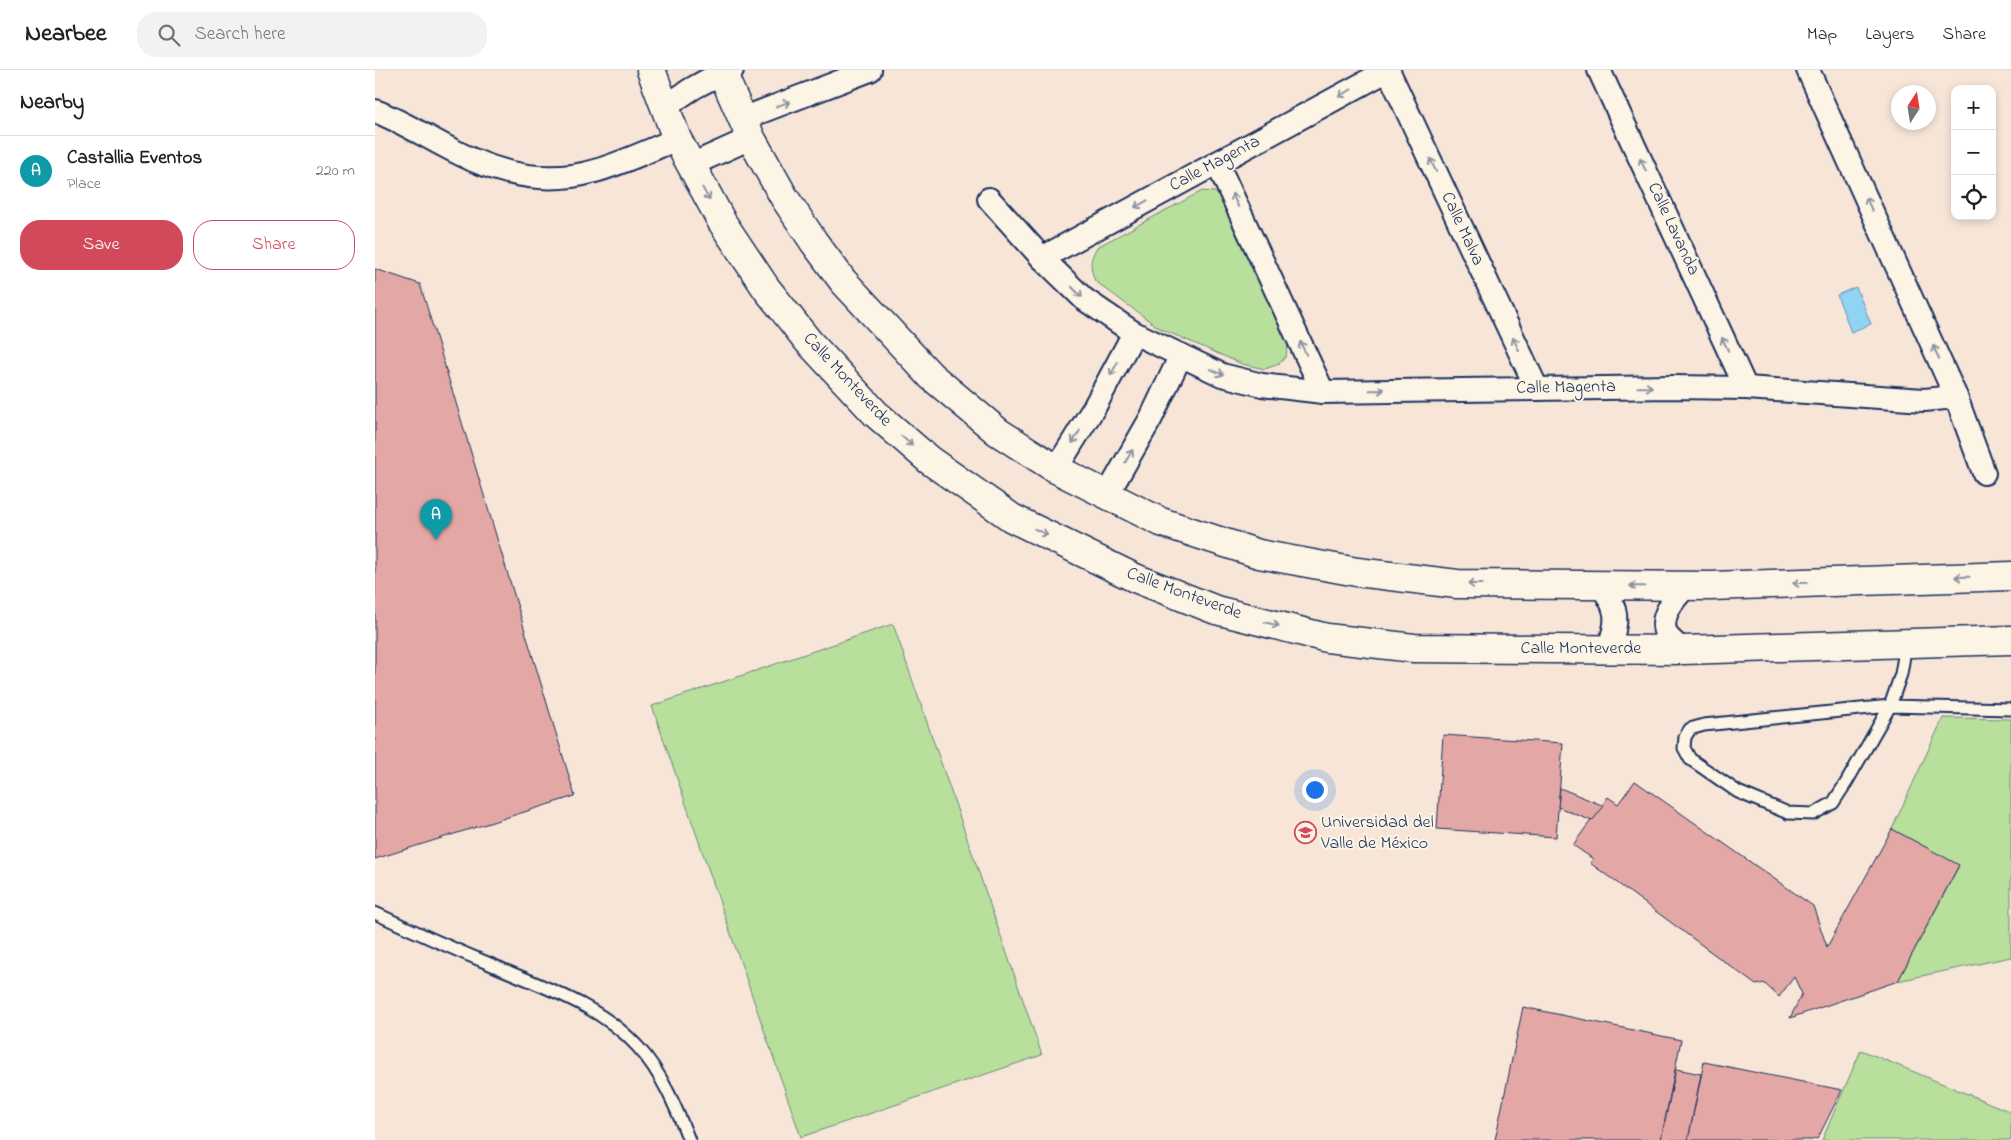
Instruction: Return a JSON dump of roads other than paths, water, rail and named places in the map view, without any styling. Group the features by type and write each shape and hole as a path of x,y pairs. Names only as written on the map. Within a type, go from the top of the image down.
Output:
{"main road":[{"name":"Calle Monteverde","path":"651,70 664,109 677,139 722,222 766,288 809,341 876,414 929,460 1012,518 1135,578 1216,610 1327,638 1414,648 1683,650 2011,640"},
{"path":"725,71 747,128 784,196 843,281 931,376 998,432 1056,469 1161,522 1259,554 1337,569 1457,584 1687,586 2011,576"}],"street":[{"path":"691,165 747,128 870,70"},
{"name":"Calle Magenta","path":"1042,258 1388,70"},
{"name":"Calle Malva","path":"1388,70 1537,389"},
{"name":"Calle Lavanda","path":"1599,70 1746,388"},
{"path":"1808,70 1956,396 1984,473"},
{"path":"664,109 695,86 725,71"},
{"path":"375,111 474,160 516,175 537,178 556,178 595,172 677,139"},
{"path":"1217,163 1323,392"},
{"name":"Calle Magenta","path":"989,200 1042,258 1084,300 1134,333 1222,375 1262,386 1323,392 1746,388 1924,400 1956,396"},
{"path":"1056,469 1095,406 1134,333"},
{"path":"1107,495 1151,418 1181,355"},
{"path":"1600,585 1611,598 1614,608 1613,636 1608,649"},
{"path":"1683,650 1669,638 1665,631 1665,619 1675,597 1687,586"}],"lane":[{"path":"1906,644 1901,674 1890,706 1833,803 1813,814 1788,812 1738,792 1690,759 1684,748 1685,737 1690,729 1704,725 1890,706 2011,709"},
{"path":"375,913 575,1001 613,1024 639,1047 674,1104 689,1140"}],"water":[{"path":"1856,287 1871,324 1851,332 1837,295"}],"place":[{"name":"Castallia Eventos","path":"436,540"},
{"name":"Universidad del Valle de México","path":"1305,833"}]}
